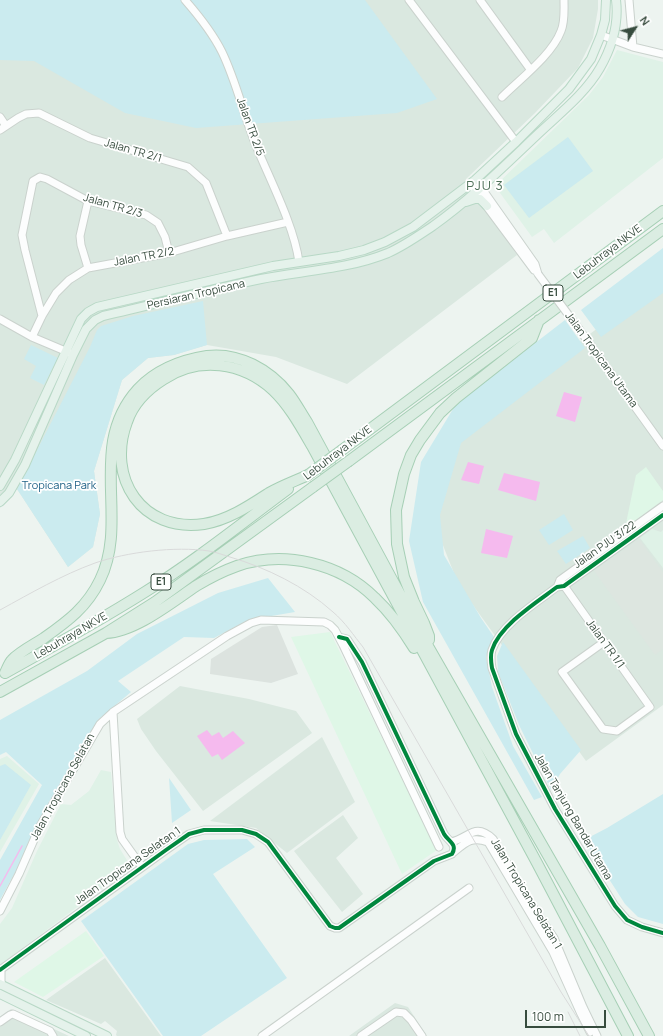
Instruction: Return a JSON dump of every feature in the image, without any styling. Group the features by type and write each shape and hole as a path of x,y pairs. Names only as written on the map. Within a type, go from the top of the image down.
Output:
{"highway":[{"name":"Lebuhraya NKVE","path":"2,674 99,621 145,592 221,539 663,211"},
{"name":"Lebuhraya NKVE","path":"0,692 106,633 179,586 663,228"},
{"path":"428,654 429,636 404,577 396,544 396,510 404,474 411,455 440,413 456,398 532,338 539,320"},
{"path":"2,674 11,660 64,624 79,611 87,603 101,579 105,568 110,543 111,453 116,426 127,404 144,383 166,368 186,360 219,355 237,359 255,366 272,378 291,398 316,437 628,1036"},
{"path":"308,475 271,492 249,506 217,521 197,524 172,523 155,517 141,507 130,491 123,471 122,442 127,422 140,399 156,384 177,372 200,366 214,364 225,365 243,370 273,390 285,404 312,446 428,654 600,946 650,1036"},
{"path":"106,633 113,633 130,627 206,580 238,565 270,559 296,560 331,569 366,589 392,616 416,651 428,654"}],"main road":[{"name":"Persiaran Tropicana","path":"0,502 9,493 25,466 70,354 81,319 88,312 97,307 183,286 273,266 339,256 374,247 413,227 472,182 516,142 569,88 591,60 605,20 606,0"},
{"name":"Persiaran Tropicana","path":"0,486 16,460 70,354 94,320 103,316 259,280 370,259 388,253 410,242 463,203 583,91 600,68 613,40 616,25 616,0"},
{"path":"463,203 480,199 487,206"},
{"path":"299,262 300,272"},
{"path":"1,985 107,1036"},
{"path":"0,994 72,1033 86,1036"}],"street":[{"name":"Jalan TR 2/5","path":"185,0 206,25 222,51 248,126 288,222 299,262"},
{"path":"409,0 516,142"},
{"path":"480,0 530,69"},
{"path":"502,97 543,58 556,42 562,29 564,0"},
{"path":"629,0 633,47"},
{"path":"601,35 633,47 663,54"},
{"name":"Jalan TR 2/1","path":"0,117 3,128 26,114 39,113 90,138 188,167 206,183 227,236"},
{"name":"Jalan TR 2/3","path":"42,316 22,235 33,181 40,177 47,179 88,200 146,215 158,223 165,237 169,253"},
{"path":"472,182 479,189"},
{"name":"Jalan Tropicana Utama","path":"479,189 487,206 531,267 538,274 579,329 663,446"},
{"name":"Jalan Tropicana Utama","path":"479,189 535,264 538,274"},
{"path":"88,200 80,236 81,245 88,268"},
{"name":"Jalan TR 2/2","path":"32,336 56,293 69,280 88,268 169,253 227,236 288,222"},
{"path":"0,319 70,354"},
{"name":"Jalan PJU 3/22","path":"515,620 663,506"},
{"name":"Jalan PJU 3/22","path":"560,584 663,515"},
{"name":"Jalan TR 1/1","path":"560,584 604,642 650,707 617,731 603,729 562,672 604,642"},
{"path":"113,712 227,636 251,623 261,620 324,622 330,625 339,637 441,854 445,856 450,855 454,852 454,846 444,834 362,662 347,639 339,637"},
{"name":"Jalan Tanjung Bandar Utama","path":"515,620 501,633 492,649 491,658 492,668 516,734 555,809 615,906 627,920 642,927 663,933"},
{"name":"Jalan Tropicana Selatan 1","path":"113,712 120,832 122,839 142,867"},
{"name":"Jalan Tropicana Selatan","path":"0,911 19,874 40,826 95,730 113,712"},
{"name":"Jalan Tropicana Selatan 1","path":"1,985 1,969 189,834 204,830 242,830 256,834 268,842 330,926 335,928 339,928 434,861 445,856"},
{"name":"Jalan Tropicana Selatan 1","path":"451,841 456,841 472,832 479,831 487,833 493,839 525,895 554,938 597,1036"},
{"name":"Jalan Tropicana Selatan 1","path":"454,852 471,840 479,838 488,842 553,952 592,1036"},
{"path":"434,861 443,841 451,841"},
{"path":"262,1036 468,888"},
{"path":"361,1036 396,1012 404,1013 422,1036"},
{"path":"0,1022 13,1014 50,1031 53,1036"}],"shaded area":[{"path":"0,0 598,0 598,9 593,38 578,68 535,113 466,179 517,255 347,384 276,357 207,345 174,355 148,358 122,380 94,471 100,514 93,547 68,567 17,489 0,508"},
{"path":"617,50 663,62 663,158 554,243 544,229 532,237 495,186 589,95 603,77"},
{"path":"663,279 663,705 586,761 459,586 435,525 447,460 469,425"},
{"path":"564,392 582,397 575,422 556,416"},
{"path":"468,462 484,466 479,484 461,480"},
{"path":"646,467 663,491 663,500 625,528 636,475"},
{"path":"504,473 540,482 536,501 498,490"},
{"path":"486,529 513,536 507,558 481,553"},
{"path":"652,529 661,532 663,530 663,568 640,538"},
{"path":"639,539 663,572 663,649 655,655 594,571"},
{"path":"277,625 298,674 271,683 210,674 211,659 262,627"},
{"path":"330,632 437,850 402,874 291,637"},
{"path":"180,686 249,699 296,711 312,733 203,811 156,751 141,729 137,719"},
{"path":"207,730 212,736 219,732 223,738 233,731 245,743 222,760 218,754 212,757 197,736"},
{"path":"322,737 355,802 287,853 256,828 210,821"},
{"path":"7,756 39,784 0,852 0,759"},
{"path":"101,770 111,772 117,840 120,849 130,865 129,868 0,965 0,924 12,908 37,851 61,804 71,805 89,791"},
{"path":"343,815 358,838 336,858 363,894 342,912 294,851"},
{"path":"86,931 104,956 43,997 14,982"},
{"path":"105,958 161,1036 117,1036 117,1031 105,1021 101,1024 46,1000"},
{"path":"395,1003 408,1007 427,1036 349,1036"},
{"path":"11,1009 69,1036 0,1036 0,1017"}],"green space":[{"path":"0,0 365,0 437,99 397,113 196,128 125,113 34,61 0,60"},
{"path":"568,137 593,171 529,218 504,185"},
{"path":"663,248 663,293 601,337 581,310"},
{"name":"Tropicana Park","path":"203,301 207,345 174,355 148,358 122,380 94,471 100,514 93,547 68,567 17,489 90,347 97,330 101,326 133,316"},
{"path":"565,320 585,348 461,443 440,515 444,555 481,618 494,637 486,657 492,687 513,746 542,797 534,800 423,602 409,541 421,462 456,404"},
{"path":"31,345 58,358 44,385 30,378 36,366 24,359"},
{"path":"564,514 573,530 549,545 539,530"},
{"path":"583,536 590,548 566,564 557,551"},
{"path":"268,578 295,612 248,620 214,638 184,637 118,681 131,692 98,720 0,900 0,860 42,785 6,752 0,755 0,720 87,671 137,634 218,593"},
{"path":"503,642 581,750 560,774 551,790 519,725 498,672 497,656"},
{"path":"5,764 31,785 0,840 0,766"},
{"path":"169,778 191,810 172,823"},
{"path":"663,794 663,924 638,917 625,904 584,840 607,828"},
{"path":"247,839 255,847 213,874 287,978 201,1036 163,1036 81,921 188,844 204,840"}],"waterway":[{"path":"0,886 22,846"}],"tram line":[{"path":"0,610 59,579 95,563 136,553 181,549 209,551 244,561 271,572 310,594 337,616 363,647 561,992 589,1036"},
{"path":"568,1012 580,1036"}],"cycle path":[{"path":"663,515 564,586 557,587 520,615 496,641 491,657 492,668 516,734 555,809 615,906 627,920 642,927 663,933"},
{"path":"0,970 189,834 204,830 242,830 256,834 268,842 330,926 335,928 339,928 434,861 452,854 454,851 453,845 444,834 362,662 347,639 339,637"}],"district":[{"name":"PJU 3","path":"485,186"}]}
